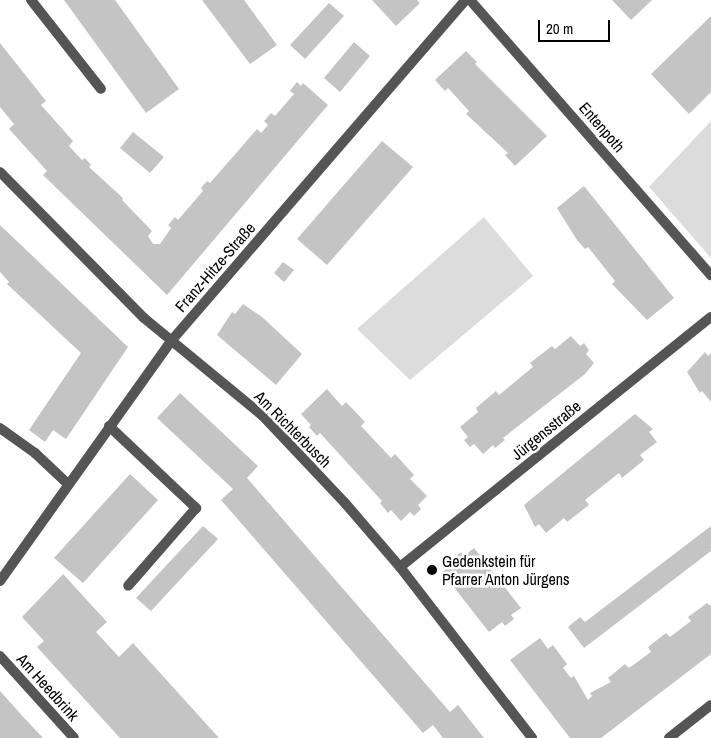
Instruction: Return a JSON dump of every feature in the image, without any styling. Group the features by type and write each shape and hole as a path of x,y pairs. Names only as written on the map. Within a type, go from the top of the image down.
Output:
{"street":[{"path":"31,0 100,89"},
{"name":"Franz-Hitze-Straße","path":"0,581 4,567 68,484 172,340 465,0"},
{"name":"Entenpoth","path":"470,0 711,275"},
{"name":"Am Richterbusch","path":"0,172 144,318 263,416 345,503 400,567 532,738"},
{"name":"Jürgensstraße","path":"400,567 711,317"},
{"path":"109,426 196,508 128,586"},
{"path":"0,428 35,453 68,484"},
{"name":"Am Heedbrink","path":"0,656 74,738"},
{"path":"669,738 711,706"}],"shaded area":[{"path":"711,121 711,258 649,187"},
{"path":"484,217 533,276 410,380 357,329"}],"building":[{"path":"64,0 115,0 179,89 146,113"},
{"path":"202,0 244,0 277,45 250,64"},
{"path":"372,0 417,0 420,3 396,26"},
{"path":"612,0 652,0 631,20"},
{"path":"329,3 344,16 305,59 290,45"},
{"path":"711,16 711,92 689,114 651,74"},
{"path":"354,42 370,56 340,92 324,78"},
{"path":"0,43 46,101 41,105 73,141 69,146 82,160 85,158 91,165 89,167 123,198 122,200 152,231 148,236 153,244 160,244 171,228 168,225 175,217 178,220 203,191 201,188 207,181 210,183 257,129 261,133 268,125 264,121 271,113 275,116 294,94 290,91 297,82 301,86 303,83 328,105 167,295 43,175 47,171 9,129 14,124 0,107"},
{"path":"466,51 477,62 475,64 547,136 515,166 505,155 508,153 466,114 469,111 448,88 445,91 435,80"},
{"path":"133,132 164,157 150,173 120,148"},
{"path":"382,141 413,167 327,265 297,239"},
{"path":"584,186 674,298 647,320 612,284 615,281 588,247 585,249 577,240 557,208"},
{"path":"0,225 128,347 66,439 53,430 45,442 29,430 81,353 7,284 9,282 0,272"},
{"path":"283,262 294,270 284,282 274,273"},
{"path":"243,304 262,317 302,354 276,385 217,335 232,312 235,314"},
{"path":"571,336 580,346 584,343 589,350 586,354 594,363 585,374 503,438 505,440 495,448 493,445 483,454 474,444 470,447 464,440 468,437 460,427 478,412 476,408 496,391 499,395 533,367 530,363 552,346 555,349"},
{"path":"705,352 708,356 711,353 711,402 702,391 700,393 687,372"},
{"path":"327,389 342,406 346,402 365,422 361,426 391,458 395,454 414,475 410,479 427,496 418,505 421,509 414,516 410,512 401,521 391,510 388,513 380,503 382,501 320,433 317,436 309,427 311,425 301,414"},
{"path":"180,393 258,466 247,478 450,712 458,705 484,738 443,738 433,725 423,733 221,500 233,489 157,418"},
{"path":"635,414 653,429 649,432 657,442 640,455 644,460 622,478 619,473 585,500 589,505 567,522 564,518 546,533 539,524 535,527 524,505"},
{"path":"130,474 158,500 83,583 54,558"},
{"path":"203,526 218,539 151,611 136,598"},
{"path":"711,526 711,551 584,648 568,627 580,617 585,622"},
{"path":"474,548 521,608 511,615 514,619 505,626 502,622 489,632 442,572 456,562 453,559 461,552 464,556"},
{"path":"63,574 107,622 96,632 119,657 133,643 219,738 120,738 37,647 44,641 22,617"},
{"path":"707,603 711,606 711,654 601,738 570,738 510,660 540,638 548,649 553,645 567,664 563,668 571,678 574,676 588,700 592,696 590,693 611,682 608,678 625,664 629,668 651,652 648,647 666,633 670,637 691,621 688,617"},
{"path":"0,691 27,721 43,738 0,738"}],"place":[{"name":"Gedenkstein für Pfarrer Anton Jürgens","path":"432,570"}]}
